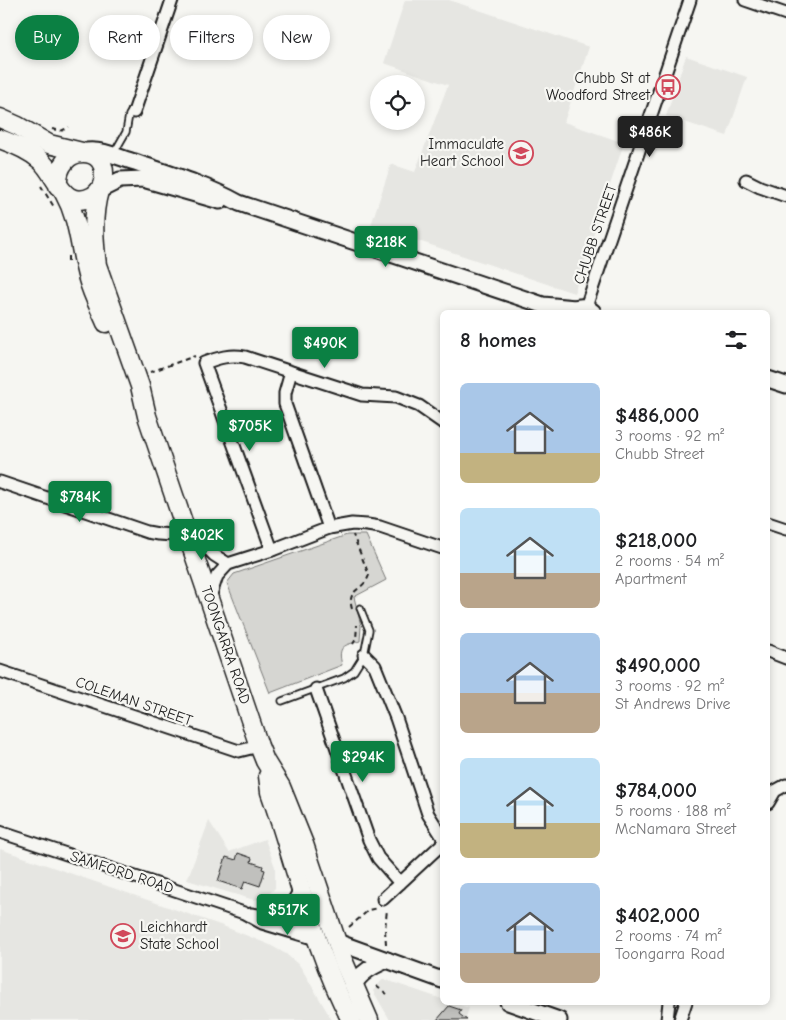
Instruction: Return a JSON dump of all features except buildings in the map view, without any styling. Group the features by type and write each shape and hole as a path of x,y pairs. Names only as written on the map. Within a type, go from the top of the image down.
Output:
{"main road":[{"path":"0,118 49,144 90,153 100,161 104,176 100,191 92,197 82,200 74,198 61,190 58,176 63,163 72,155 82,152"},
{"path":"0,130 12,136 25,149"},
{"path":"0,138 25,149"},
{"name":"TOONGARRA ROAD","path":"25,149 43,162 52,173 75,215 80,250 88,281 132,389 147,416"},
{"name":"TOONGARRA ROAD","path":"100,191 94,217 97,265 140,386 147,416 262,753 270,792 315,936 340,999 351,1020"},
{"name":"TOONGARRA ROAD","path":"262,753 281,787 353,986 369,1020"},
{"name":"SAMFORD ROAD","path":"315,936 337,942"}],"street":[{"path":"136,107 172,0"},
{"name":"CHUBB STREET","path":"581,310 690,0"},
{"path":"745,0 786,14"},
{"path":"82,152 94,151 113,155 217,191 239,203 548,308 581,310"},
{"path":"100,191 120,180 143,179 216,201 239,203"},
{"path":"746,180 786,196"},
{"path":"272,550 204,363 223,356 235,355 245,357 362,395 389,396 404,400 419,406 440,421"},
{"path":"291,372 285,393 285,404 329,528"},
{"path":"770,380 786,385"},
{"path":"0,482 147,532 189,537 195,535 214,555 228,564"},
{"path":"162,534 171,526 180,512"},
{"path":"210,597 218,576 228,564 272,550 329,528 352,524 367,524 440,547"},
{"path":"770,524 786,529"},
{"path":"770,652 786,658"},
{"path":"364,655 375,666 396,718 428,814 440,833"},
{"name":"COLEMAN STREET","path":"0,671 239,751 262,753"},
{"path":"316,689 369,840 378,858 400,883"},
{"path":"770,800 775,791 786,785"},
{"name":"SAMFORD ROAD","path":"0,832 244,913 272,917 315,936"},
{"path":"383,899 440,846"},
{"path":"272,917 286,910 300,889"},
{"name":"SAMFORD ROAD","path":"244,913 262,923 315,936"},
{"name":"SAMFORD ROAD","path":"337,942 440,979"},
{"path":"353,986 371,967 386,960"},
{"path":"516,1005 559,1020"},
{"path":"667,1020 669,1005"},
{"path":"680,1020 685,1005"}],"lane":[{"path":"113,155 126,132 130,115 136,107"},
{"path":"282,700 344,678 354,671 364,655 369,630 360,608"}],"path":[{"path":"39,181 45,194 57,211"},
{"path":"154,370 198,355 204,363"},
{"path":"352,530 369,575 366,582 355,590 351,596 350,603 353,614"},
{"path":"353,644 358,633 356,620"},
{"path":"349,927 369,910 387,907 386,944"},
{"path":"376,986 387,994"}],"shaded area":[{"name":"Immaculate Heart School","path":"405,0 449,0 589,47 564,122 624,143 574,293 371,225 391,164 415,172 448,85 425,77 425,75 419,75 384,63"},
{"path":"686,56 747,77 727,136 666,116"},
{"path":"347,535 366,535 386,580 354,597 361,626 360,641 343,647 340,654 342,665 270,693 227,583 234,574"},
{"path":"209,821 229,852 265,839 275,867 275,888 265,898 254,900 187,880"},
{"name":"Leichhardt State School","path":"0,849 223,926 270,945 286,954 300,966 332,1020 0,1020"},
{"path":"383,979 440,998 440,1005 459,1005 469,1008 465,1020 390,1020 373,991"}],"place":[{"name":"Chubb St at Woodford Street","path":"668,87"},
{"name":"Immaculate Heart School","path":"521,153"},
{"name":"Leichhardt State School","path":"123,936"}]}
